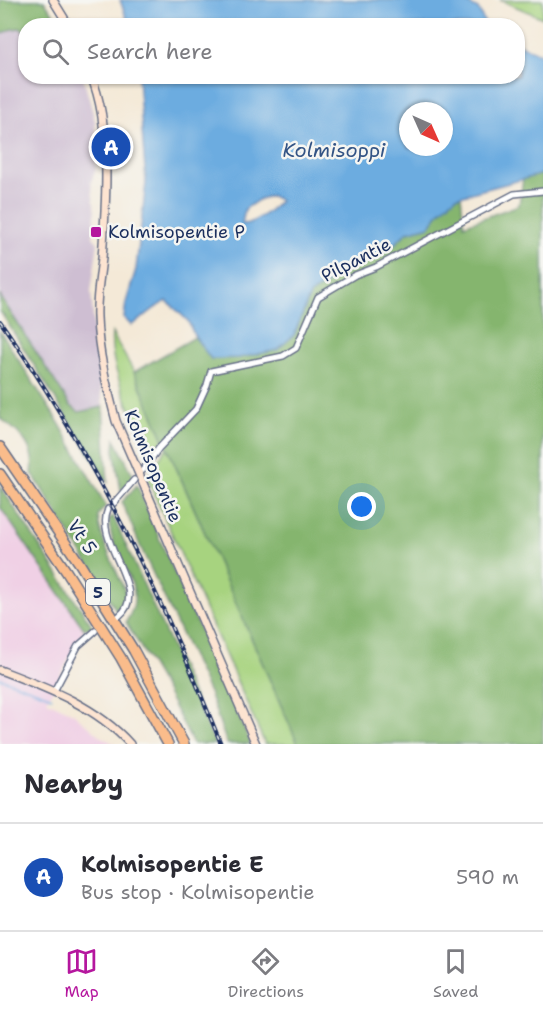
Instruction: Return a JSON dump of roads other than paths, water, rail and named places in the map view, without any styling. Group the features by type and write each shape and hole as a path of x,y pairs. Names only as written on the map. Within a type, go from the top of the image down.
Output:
{"highway":[{"name":"Vt 5","path":"0,447 80,564 123,633 184,744"},
{"name":"Vt 5","path":"0,474 66,570 121,658 168,744"}],"main road":[{"path":"53,0 64,18"},
{"name":"Kolmisopentie","path":"95,84 103,128 105,167 104,239 97,317 102,365 116,421 256,744"},
{"path":"0,670 54,691 102,719 130,744"}],"street":[{"name":"Pilpantie","path":"143,470 159,448 196,409 211,371 283,356 296,348 318,297 355,275 385,262 514,194 543,191"},
{"path":"114,503 134,480"},
{"path":"108,509 106,532 127,585 130,600 125,611 119,616"},
{"path":"54,691 78,646 95,631"}],"water":[{"path":"120,0 462,0 478,9 482,18 126,18"},
{"name":"Kolmisoppi","path":"525,47 543,55 543,174 456,197 440,211 430,226 407,232 391,248 370,260 359,263 310,295 294,335 277,350 239,358 211,359 195,337 188,321 167,301 131,325 124,318 136,269 146,183 139,84 525,84","holes":["271,196 280,200 251,222 242,224 245,209 260,199"]}],"waterway":[{"path":"0,678 52,697"}],"railway":[{"path":"0,321 65,421 123,526 175,634 221,744"}],"place":[{"name":"Kolmisopentie E","path":"111,147"},
{"name":"Kolmisopentie P","path":"96,232"}]}
